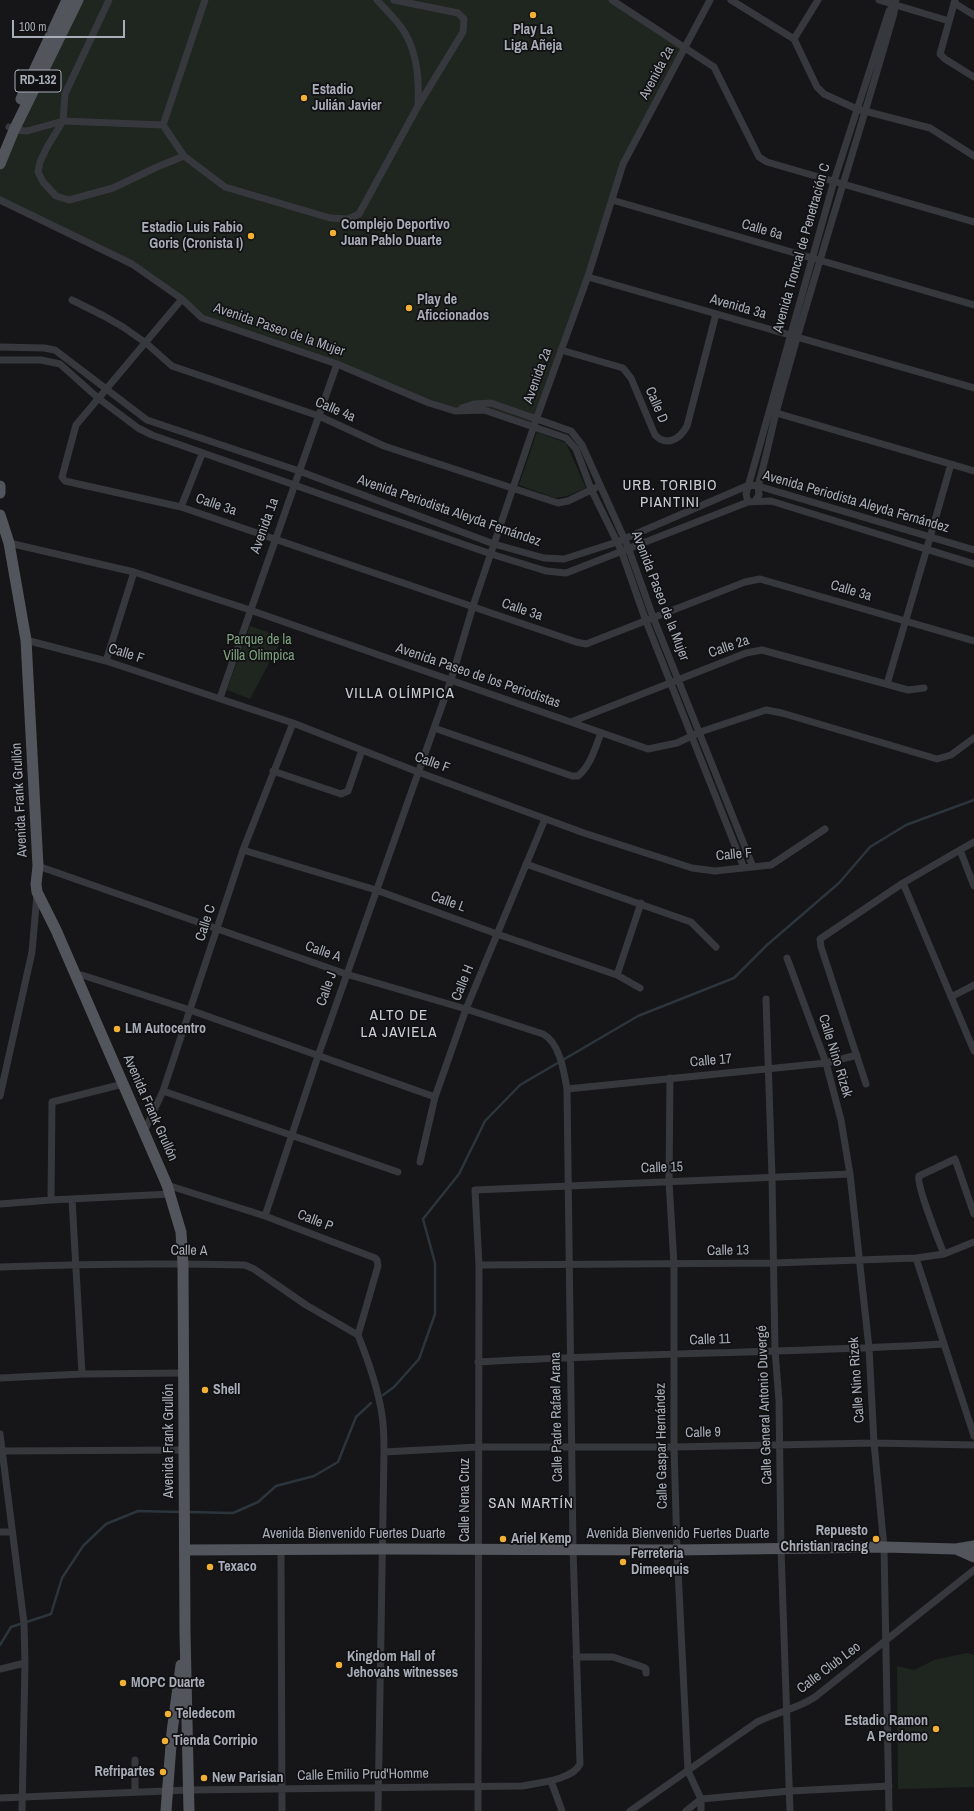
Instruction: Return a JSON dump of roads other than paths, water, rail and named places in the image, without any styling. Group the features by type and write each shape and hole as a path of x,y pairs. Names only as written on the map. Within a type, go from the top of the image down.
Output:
{"main road":[{"name":"RD-132","path":"0,164 11,128 67,0"},
{"name":"RD-132","path":"0,145 11,128 78,0"},
{"path":"0,486 0,493"},
{"name":"Avenida Frank Grullón","path":"0,515 9,543 26,640 38,866 36,884 37,892 56,930 144,1132 168,1189 181,1232 183,1264 185,1633"},
{"name":"Avenida Bienvenido Fuertes Duarte","path":"185,1550 677,1550 884,1547 956,1549 974,1546"},
{"name":"Avenida Bienvenido Fuertes Duarte","path":"956,1549 974,1556"},
{"path":"185,1633 189,1811"},
{"path":"166,1811 172,1732 185,1633"}],"street":[{"path":"109,0 66,94 63,121 46,147 40,162 38,172 42,182 56,196 69,200 113,188 184,156"},
{"path":"163,125 203,0"},
{"path":"376,0 405,32 415,57 419,82 418,106"},
{"path":"163,125 184,156 226,187 330,218 348,219 359,214 418,106 463,32 464,20 458,13 394,0"},
{"path":"612,0 714,66 759,157 767,162 974,222"},
{"name":"Avenida 2a","path":"418,772 451,680 473,606 534,423 588,277 623,164 710,0"},
{"path":"731,0 794,38 817,87 824,94 866,112 930,128 974,156"},
{"path":"794,38 818,0"},
{"path":"879,0 895,2 949,20"},
{"path":"974,15 954,1 940,54 945,59 974,77"},
{"name":"Avenida Troncal de Penetración C","path":"895,2 894,13 866,112 843,183 776,413 758,486 759,494 751,501 746,494 834,181 889,11 895,2"},
{"path":"11,128 27,130 63,121 163,125"},
{"name":"Avenida Paseo de la Mujer","path":"0,200 132,264 182,299 202,318 337,364 429,403 454,411 474,404 491,403 566,438 576,449 591,489 621,550 646,621 744,868"},
{"name":"Calle 6a","path":"612,200 974,306"},
{"name":"Avenida 3a","path":"588,277 974,388"},
{"path":"98,398 182,299"},
{"name":"Calle 4a","path":"72,300 104,316 146,343 172,366 319,416 384,446 512,490 558,503 568,501 600,486"},
{"name":"Calle D","path":"561,350 623,368 631,378 655,435 659,440 669,441 681,436 687,426 716,314"},
{"name":"Avenida Periodista Aleyda Fernández","path":"0,347 44,348 55,350 147,420 299,471 494,544 544,558 555,560 564,559 617,542 749,485 758,486 974,550"},
{"name":"Avenida Periodista Aleyda Fernández","path":"0,360 41,360 60,364 98,398 144,431 202,454 491,554 546,571 561,573 566,572 751,501 772,501 886,537 928,548 974,564"},
{"name":"Avenida 1a","path":"220,698 274,539 337,364"},
{"name":"Calle 3a","path":"98,398 76,425 62,477 65,481 181,507 576,642 586,644 745,582 760,579 974,641"},
{"path":"769,411 974,471"},
{"name":"Avenida Paseo de la Mujer","path":"534,423 571,431 582,445 628,548 653,617 753,867"},
{"path":"181,507 202,454"},
{"path":"887,684 928,548 951,464"},
{"name":"Avenida Paseo de los Periodistas","path":"9,543 134,572 250,610 648,749 677,744 700,732 766,710 782,713 937,759 951,755 974,738"},
{"path":"106,661 134,572"},
{"name":"Calle F","path":"26,640 106,661 220,698 292,723 545,819 692,868 715,871 771,865 825,829"},
{"name":"Calle 2a","path":"571,722 746,653 762,650 908,690 924,688"},
{"name":"Calle C","path":"144,1132 163,1090 218,929 243,850 292,723"},
{"path":"434,728 572,776 578,776 584,771 601,733"},
{"path":"273,771 341,794 345,794 348,792 362,750"},
{"name":"Calle J","path":"265,1216 346,974 418,772"},
{"name":"Calle H","path":"420,1162 435,1098 466,1008 545,819"},
{"path":"866,1084 821,947 820,939 903,883 974,842"},
{"name":"Calle L","path":"243,850 376,890 497,934 617,975 640,988"},
{"path":"960,850 974,886"},
{"path":"526,864 641,903 691,922 716,948"},
{"name":"Calle A","path":"38,866 346,974 466,1008 543,1034 550,1039 563,1066 567,1089"},
{"path":"903,883 974,1051"},
{"path":"0,1096 32,952 37,892"},
{"path":"617,975 641,903"},
{"name":"Calle Nino Rizek","path":"787,958 826,1063 841,1120 850,1174 869,1348 874,1443 884,1547 889,1811"},
{"path":"75,975 82,975 190,1010 435,1098"},
{"path":"951,997 974,985"},
{"name":"Calle General Antonio Duvergé","path":"766,998 772,1177 775,1350 779,1401 780,1549 790,1811"},
{"name":"Calle 17","path":"567,1089 826,1063 857,1056"},
{"name":"Calle Gaspar Hernández","path":"670,1078 669,1181 674,1264 674,1447 677,1550 688,1771 701,1799 701,1811"},
{"path":"51,1200 52,1102 123,1084"},
{"name":"Calle Padre Rafael Arana","path":"567,1089 569,1357 580,1764 578,1768"},
{"path":"163,1090 398,1172"},
{"path":"944,1254 922,1194 918,1179 919,1176 955,1159 974,1214"},
{"name":"Calle 15","path":"475,1190 850,1174"},
{"path":"0,1204 72,1199 168,1189"},
{"name":"Calle P","path":"168,1189 265,1216 377,1260 378,1266 358,1335"},
{"name":"Calle Nena Cruz","path":"475,1190 479,1265 478,1811"},
{"path":"72,1199 82,1374"},
{"name":"Calle 13","path":"479,1265 774,1263 916,1258 944,1254 974,1242"},
{"path":"916,1258 974,1436"},
{"name":"Calle A","path":"0,1267 76,1264 183,1264 250,1266 306,1305 358,1335"},
{"path":"358,1335 365,1353 379,1401 382,1415 384,1452 378,1811"},
{"name":"Calle 11","path":"478,1362 569,1357 869,1348 944,1344"},
{"path":"0,1378 82,1374 184,1373"},
{"path":"0,1434 2,1451 2,1478 12,1532 24,1623 22,1811"},
{"name":"Calle 9","path":"384,1452 478,1447 674,1447 874,1443 974,1445"},
{"path":"2,1451 183,1450"},
{"path":"0,1532 12,1532"},
{"path":"281,1549 282,1811"},
{"name":"Calle Club Leo","path":"630,1811 757,1722 804,1705 816,1697 974,1570"},
{"path":"576,1657 612,1658 643,1667 646,1669 646,1673"},
{"path":"0,1669 24,1663"},
{"path":"134,1792 135,1760"},
{"name":"Calle Emilio Prud'Homme","path":"0,1798 189,1790 283,1790 478,1785 522,1786 551,1781 578,1768"},
{"path":"551,1781 562,1811"},
{"path":"686,1811 701,1799 790,1791 889,1786"}],"waterway":[{"path":"383,1395 394,1387 419,1359 435,1314 435,1263 423,1219 459,1174 485,1121 520,1085 638,1016 734,978 767,945 839,883 870,847 906,825 974,800"},
{"path":"188,1512 233,1513 258,1502 276,1486 314,1476 338,1462 356,1417 371,1403"},
{"path":"0,1645 11,1627 51,1614 62,1578 83,1546 106,1524 138,1511 181,1512"}],"place":[{"name":"Play La Liga Añeja","path":"533,15"},
{"name":"Estadio Julián Javier","path":"304,98"},
{"name":"Complejo Deportivo Juan Pablo Duarte","path":"333,233"},
{"name":"Estadio Luis Fabio Goris (Cronista I)","path":"251,236"},
{"name":"Play de Aficcionados","path":"409,308"},
{"name":"LM Autocentro","path":"117,1029"},
{"name":"Shell","path":"205,1390"},
{"name":"Ariel Kemp","path":"503,1539"},
{"name":"Repuesto Christian racing","path":"876,1539"},
{"name":"Ferreteria Dimeequis","path":"623,1562"},
{"name":"Texaco","path":"210,1567"},
{"name":"Kingdom Hall of Jehovahs witnesses","path":"339,1665"},
{"name":"MOPC Duarte","path":"123,1683"},
{"name":"Teledecom","path":"168,1714"},
{"name":"Estadio Ramon A Perdomo","path":"936,1729"},
{"name":"Tienda Corripio","path":"165,1741"},
{"name":"Refripartes","path":"163,1772"},
{"name":"New Parisian","path":"204,1778"}],"district":[{"name":"URB. TORIBIO PIANTINI","path":"670,494"},
{"name":"VILLA OLÍMPICA","path":"400,694"},
{"name":"ALTO DE LA JAVIELA","path":"399,1024"},
{"name":"SAN MARTÍN","path":"531,1504"}],"park label":[{"name":"Parque de la Villa Olimpica","path":"259,648"}]}
